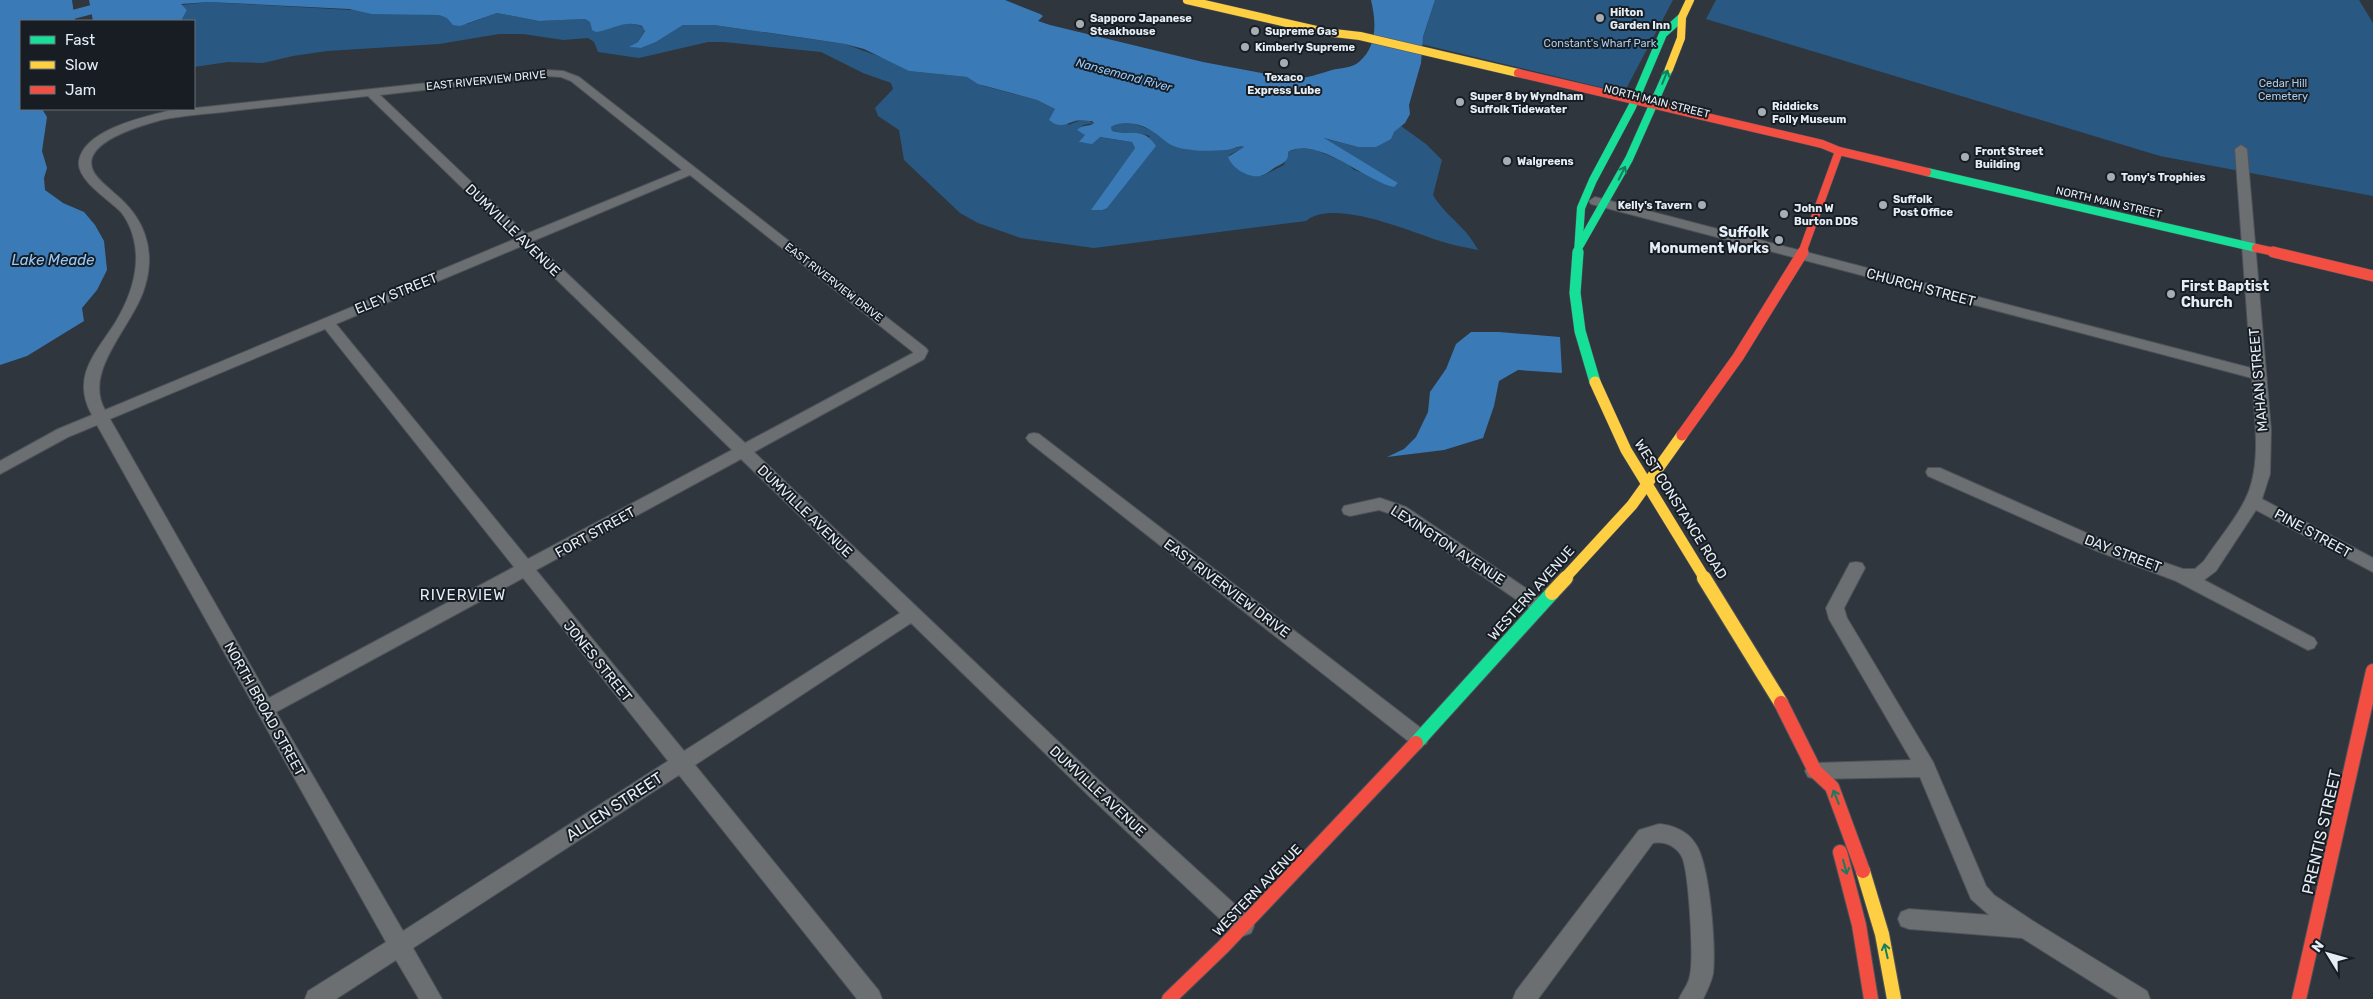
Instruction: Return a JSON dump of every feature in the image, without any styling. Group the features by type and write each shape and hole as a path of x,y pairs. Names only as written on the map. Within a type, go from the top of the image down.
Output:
{"main road":[{"name":"NORTH MAIN STREET","path":"1187,0 1653,109 1822,144 1838,151 2373,276"},
{"path":"1682,17 1690,0"},
{"name":"WEST CONSTANCE ROAD","path":"1682,17 1663,34 1633,104 1581,208 1580,244 1575,293 1580,331 1585,353 1608,416 1647,484 1774,688 1816,778 1832,787 1874,900 1888,960 1894,999"},
{"name":"WEST CONSTANCE ROAD","path":"1580,244 1607,204 1653,109 1681,38 1682,17"},
{"name":"WESTERN AVENUE","path":"1168,999 1243,926 1420,738 1632,505 1738,357 1800,256 1838,151"},
{"name":"PRENTIS STREET","path":"2299,999 2373,672"},
{"path":"1835,838 1855,904 1869,971 1871,999"}],"street":[{"name":"EAST RIVERVIEW DRIVE","path":"88,154 102,140 124,128 168,115 546,73 563,74 575,79 920,351"},
{"name":"DUMVILLE AVENUE","path":"370,92 1097,791 1243,926"},
{"name":"MAHAN STREET","path":"2182,576 2199,575 2210,566 2253,501 2262,474 2263,430 2247,247 2241,149"},
{"path":"88,154 85,162 86,170 98,185 126,210 133,220 142,244 143,259 140,279 133,301 123,321 93,368 90,389 92,401 100,417"},
{"name":"ELEY STREET","path":"0,468 37,446 100,417 692,170"},
{"name":"CHURCH STREET","path":"1585,199 2258,375"},
{"name":"JONES STREET","path":"327,322 871,999"},
{"name":"FORT STREET","path":"265,709 743,452 918,356 920,351"},
{"name":"NORTH BROAD STREET","path":"100,417 431,999"},
{"name":"EAST RIVERVIEW DRIVE","path":"1034,438 1420,738"},
{"name":"DAY STREET","path":"1934,472 2103,547 2182,576 2308,643"},
{"name":"PINE STREET","path":"2253,501 2373,566"},
{"name":"LEXINGTON AVENUE","path":"1350,510 1380,504 1400,511 1539,606"},
{"path":"1856,568 1835,608 1838,619 1926,768 1978,892 1987,902 2025,928 2139,999"},
{"name":"ALLEN STREET","path":"316,999 912,614"},
{"path":"1816,778 1926,768"},
{"path":"1524,999 1646,836 1654,833 1664,833 1674,837 1684,844 1693,859 1700,915 1702,969 1700,982 1690,999"},
{"path":"1909,919 2025,928"}],"green space":[{"name":"Constant's Wharf Park","path":"1435,0 1673,0 1627,87 1612,90 1421,44"},
{"name":"Cedar Hill Cemetery","path":"1716,0 2359,0 2373,23 2373,196 2160,156 1706,19"},
{"path":"209,2 439,15 467,24 497,13 539,21 585,19 590,22 592,30 620,24 640,26 645,30 638,42 630,47 641,48 656,42 683,25 714,25 845,44 886,59 909,71 967,77 984,86 1037,100 1055,109 1069,125 1081,121 1094,123 1083,125 1079,131 1085,133 1085,135 1080,142 1083,143 1099,137 1132,142 1135,148 1092,209 1150,136 1112,131 1111,127 1121,123 1133,123 1153,131 1171,145 1190,150 1245,147 1229,155 1262,176 1284,165 1288,152 1300,148 1316,150 1348,164 1354,170 1398,183 1323,138 1358,147 1376,147 1401,126 1426,144 1442,160 1433,195 1444,210 1473,241 1478,250 1445,242 1372,219 1334,213 1318,215 1306,221 1094,248 1021,238 978,223 960,213 904,160 899,130 878,116 875,108 893,89 891,83 863,73 821,52 708,42 639,58 598,52 594,42 588,38 563,40 523,34 499,34 439,44 327,51 263,63 228,62 195,67 195,20 182,20 187,10 181,5"}],"water":[{"name":"Lake Meade","path":"0,0 72,0 75,20 20,20 20,110 43,110 47,117 42,151 47,168 44,178 45,190 63,203 84,212 95,225 104,241 107,270 97,290 82,308 84,321 27,356 0,365"},
{"path":"89,0 1005,0 1040,14 1043,16 1038,21 1050,25 1203,62 1294,79 1349,67 1359,62 1365,56 1370,49 1374,33 1374,16 1371,0 1435,0 1423,37 1421,63 1409,105 1410,114 1405,123 1394,132 1391,139 1376,147 1358,147 1324,138 1398,183 1394,187 1369,177 1327,154 1313,149 1300,148 1288,152 1284,162 1266,174 1260,176 1250,175 1233,165 1228,157 1244,147 1212,151 1184,149 1171,145 1145,127 1122,123 1111,127 1112,131 1141,134 1151,140 1156,146 1107,208 1102,210 1091,210 1135,148 1132,142 1100,137 1092,144 1079,142 1085,135 1077,130 1094,123 1092,121 1077,121 1059,125 1049,120 1055,109 1037,100 978,84 967,77 909,71 864,49 845,44 714,25 683,25 656,42 641,48 629,47 638,42 645,31 642,26 636,24 624,24 596,32 592,30 590,22 585,19 539,21 497,13 460,26 453,25 447,18 439,15 372,14 349,9 209,2 181,4 187,10 182,20 93,20"},
{"path":"1471,332 1499,332 1560,337 1562,373 1518,370 1499,381 1494,406 1483,438 1444,450 1387,457 1404,449 1416,437 1428,412 1430,392 1446,369 1456,344"}],"waterway":[{"name":"Nansemond River","path":"52,20 129,0"}],"traffic: fast":[{"path":"1595,382 1580,331 1575,293 1581,208 1593,180 1632,107 1663,34 1682,17"},
{"path":"1580,245 1606,203 1629,159 1669,69"},
{"path":"1927,172 2256,248"},
{"path":"1416,743 1552,593"}],"traffic: slow":[{"path":"1187,0 1325,32 1360,36 1518,73"},
{"path":"1669,69 1681,38 1682,17 1690,0"},
{"path":"1595,382 1626,450 1781,703"},
{"path":"1552,593 1632,505 1682,435"},
{"path":"1863,871 1874,902 1882,934 1894,999"}],"traffic: jam":[{"path":"1518,73 1822,144 1839,151 1927,172"},
{"path":"1682,435 1738,357 1804,250 1839,151"},
{"path":"2256,248 2373,276"},
{"path":"2299,999 2373,671"},
{"path":"1781,703 1815,771 1832,787 1863,871"},
{"path":"1169,999 1223,947 1416,743"},
{"path":"1840,852 1859,925 1871,999"}],"place":[{"name":"Hilton Garden Inn","path":"1600,18"},
{"name":"Sapporo Japanese Steakhouse","path":"1080,24"},
{"name":"Supreme Gas","path":"1255,31"},
{"name":"Kimberly Supreme","path":"1245,47"},
{"name":"Texaco Express Lube","path":"1284,63"},
{"name":"Super 8 by Wyndham Suffolk Tidewater","path":"1460,102"},
{"name":"Riddicks Folly Museum","path":"1762,112"},
{"name":"Front Street Building","path":"1965,157"},
{"name":"Walgreens","path":"1507,161"},
{"name":"Tony's Trophies","path":"2111,177"},
{"name":"Kelly's Tavern","path":"1702,205"},
{"name":"Suffolk Post Office","path":"1883,205"},
{"name":"John W Burton DDS","path":"1784,214"},
{"name":"Suffolk Monument Works","path":"1779,240"},
{"name":"First Baptist Church","path":"2171,294"}],"district":[{"name":"RIVERVIEW","path":"463,595"}]}
